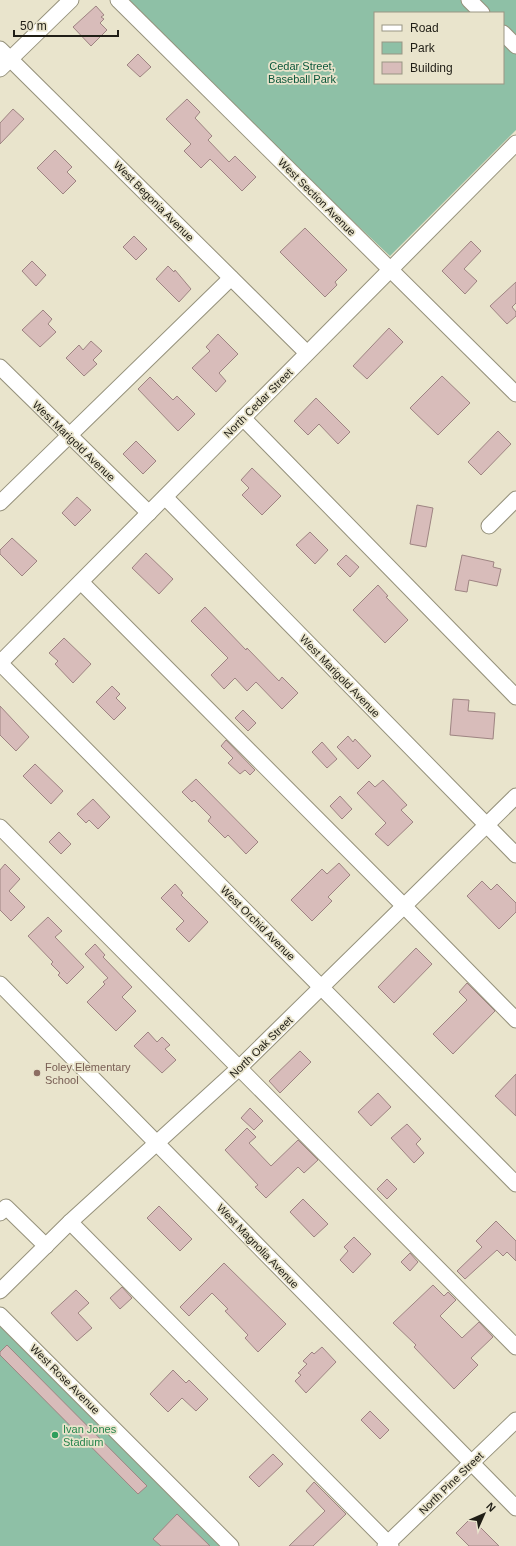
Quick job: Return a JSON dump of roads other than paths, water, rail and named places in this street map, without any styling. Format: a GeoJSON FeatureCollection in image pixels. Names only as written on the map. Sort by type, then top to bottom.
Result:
{"type":"FeatureCollection","features":[{"type":"Feature","properties":{"kind":"street"},"geometry":{"type":"LineString","coordinates":[[3,59],[71,0]]}},
{"type":"Feature","properties":{"kind":"street","name":"West Section Avenue"},"geometry":{"type":"LineString","coordinates":[[118,0],[516,394]]}},
{"type":"Feature","properties":{"kind":"street"},"geometry":{"type":"LineString","coordinates":[[469,0],[481,12]]}},
{"type":"Feature","properties":{"kind":"street"},"geometry":{"type":"LineString","coordinates":[[504,34],[516,46]]}},
{"type":"Feature","properties":{"kind":"street","name":"West Begonia Avenue"},"geometry":{"type":"LineString","coordinates":[[3,59],[307,353]]}},
{"type":"Feature","properties":{"kind":"street","name":"North Cedar Street"},"geometry":{"type":"LineString","coordinates":[[0,663],[516,143]]}},
{"type":"Feature","properties":{"kind":"street"},"geometry":{"type":"LineString","coordinates":[[0,503],[231,278]]}},
{"type":"Feature","properties":{"kind":"street","name":"West Marigold Avenue"},"geometry":{"type":"LineString","coordinates":[[0,368],[149,513]]}},
{"type":"Feature","properties":{"kind":"street"},"geometry":{"type":"LineString","coordinates":[[244,418],[516,697]]}},
{"type":"Feature","properties":{"kind":"street","name":"West Marigold Avenue"},"geometry":{"type":"LineString","coordinates":[[165,497],[516,855]]}},
{"type":"Feature","properties":{"kind":"street"},"geometry":{"type":"LineString","coordinates":[[489,526],[516,499]]}},
{"type":"Feature","properties":{"kind":"street"},"geometry":{"type":"LineString","coordinates":[[81,582],[516,1020]]}},
{"type":"Feature","properties":{"kind":"street","name":"West Orchid Avenue"},"geometry":{"type":"LineString","coordinates":[[0,663],[516,1184]]}},
{"type":"Feature","properties":{"kind":"street","name":"North Oak Street"},"geometry":{"type":"LineString","coordinates":[[0,1291],[70,1222],[239,1068],[516,796]]}},
{"type":"Feature","properties":{"kind":"street"},"geometry":{"type":"LineString","coordinates":[[0,827],[516,1347]]}},
{"type":"Feature","properties":{"kind":"street","name":"West Magnolia Avenue"},"geometry":{"type":"LineString","coordinates":[[0,984],[516,1508]]}},
{"type":"Feature","properties":{"kind":"street"},"geometry":{"type":"LineString","coordinates":[[0,1213],[6,1207],[46,1246]]}},
{"type":"Feature","properties":{"kind":"street"},"geometry":{"type":"LineString","coordinates":[[70,1222],[388,1545]]}},
{"type":"Feature","properties":{"kind":"street","name":"West Rose Avenue"},"geometry":{"type":"LineString","coordinates":[[0,1315],[231,1546]]}},
{"type":"Feature","properties":{"kind":"street","name":"North Pine Street"},"geometry":{"type":"LineString","coordinates":[[388,1545],[516,1420]]}},
{"type":"Feature","properties":{"kind":"place","name":"Foley Elementary School"},"geometry":{"type":"Point","coordinates":[37,1073]}},
{"type":"Feature","properties":{"kind":"place","name":"Ivan Jones Stadium"},"geometry":{"type":"Point","coordinates":[55,1435]}},
{"type":"Feature","properties":{"kind":"park label","name":"Cedar Street, Baseball Park"},"geometry":{"type":"Point","coordinates":[302,72]}}]}
